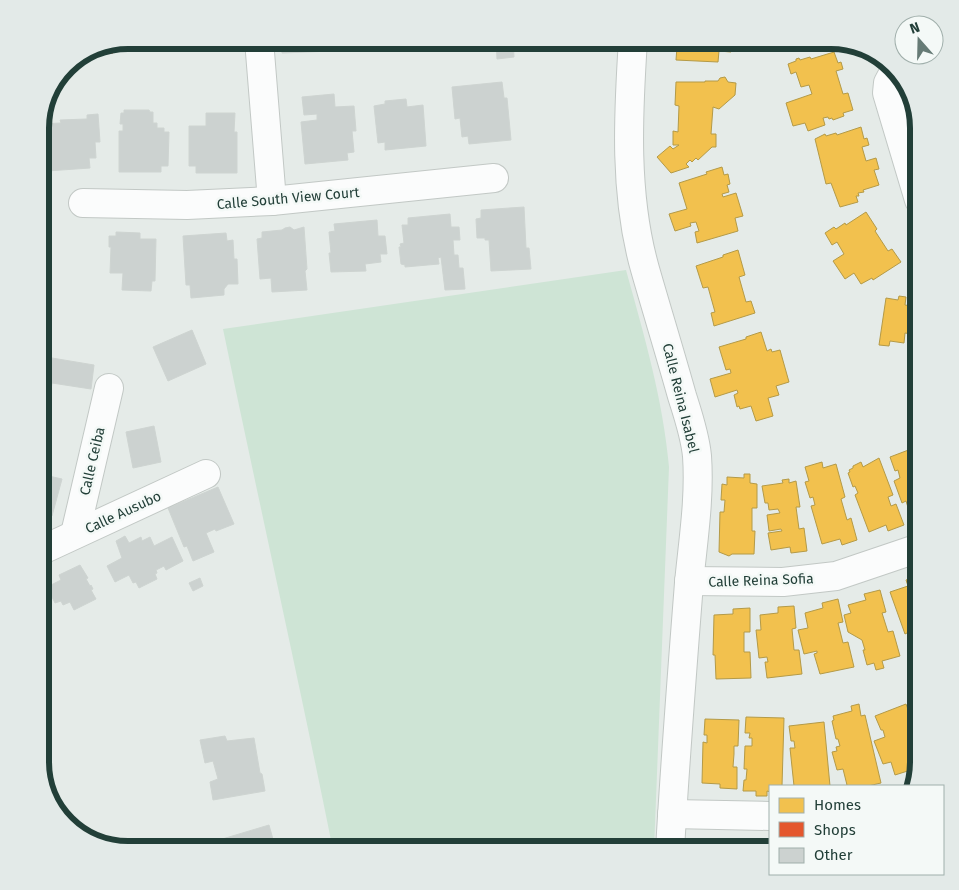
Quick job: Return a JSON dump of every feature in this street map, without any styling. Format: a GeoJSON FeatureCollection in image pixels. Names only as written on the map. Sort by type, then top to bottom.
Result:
{"type":"FeatureCollection","features":[{"type":"Feature","properties":{"kind":"street"},"geometry":{"type":"LineString","coordinates":[[260,49],[272,201]]}},
{"type":"Feature","properties":{"kind":"street","name":"Calle Reina Isabel"},"geometry":{"type":"LineString","coordinates":[[632,49],[628,110],[632,210],[644,268],[697,453],[696,516],[689,581],[670,841]]}},
{"type":"Feature","properties":{"kind":"street"},"geometry":{"type":"LineString","coordinates":[[891,77],[887,92],[910,170]]}},
{"type":"Feature","properties":{"kind":"street","name":"Calle South View Court"},"geometry":{"type":"LineString","coordinates":[[82,203],[187,205],[272,201],[494,178]]}},
{"type":"Feature","properties":{"kind":"street","name":"Calle Ceiba"},"geometry":{"type":"LineString","coordinates":[[76,534],[109,388]]}},
{"type":"Feature","properties":{"kind":"street","name":"Calle Ausubo"},"geometry":{"type":"LineString","coordinates":[[49,547],[206,474]]}},
{"type":"Feature","properties":{"kind":"street","name":"Calle Reina Sofia"},"geometry":{"type":"LineString","coordinates":[[689,581],[784,582],[836,576],[910,551]]}},
{"type":"Feature","properties":{"kind":"street"},"geometry":{"type":"LineString","coordinates":[[672,814],[769,816]]}},
{"type":"Feature","properties":{"kind":"green space"},"geometry":{"type":"Polygon","coordinates":[[[626,270],[658,392],[669,467],[654,841],[331,841],[223,329],[626,270]]]}},
{"type":"Feature","properties":{"kind":"building: Homes"},"geometry":{"type":"Polygon","coordinates":[[[677,49],[731,49],[731,52],[719,51],[718,62],[676,60],[677,49]]]}},
{"type":"Feature","properties":{"kind":"building: Homes"},"geometry":{"type":"Polygon","coordinates":[[[834,52],[838,63],[841,62],[843,69],[836,71],[843,94],[848,93],[853,110],[843,113],[844,116],[833,120],[828,117],[823,118],[825,125],[808,131],[805,123],[793,126],[786,103],[812,94],[809,85],[801,87],[796,72],[791,74],[788,64],[799,58],[800,60],[810,57],[811,59],[834,52]]]}},
{"type":"Feature","properties":{"kind":"building: Homes"},"geometry":{"type":"Polygon","coordinates":[[[725,77],[728,82],[736,83],[735,95],[719,109],[713,107],[711,134],[716,134],[716,147],[712,147],[698,160],[696,158],[692,162],[690,160],[686,164],[689,167],[671,173],[657,157],[670,146],[673,149],[679,145],[673,145],[673,131],[678,132],[679,106],[675,105],[676,82],[718,81],[720,78],[725,77]]]}},
{"type":"Feature","properties":{"kind":"building: Homes"},"geometry":{"type":"Polygon","coordinates":[[[861,127],[864,139],[867,138],[869,145],[862,147],[866,161],[876,158],[879,169],[874,170],[879,185],[858,193],[859,196],[856,196],[858,202],[840,207],[831,183],[826,184],[815,139],[825,134],[826,136],[836,133],[837,135],[861,127]]]}},
{"type":"Feature","properties":{"kind":"building: Homes"},"geometry":{"type":"Polygon","coordinates":[[[722,167],[724,175],[728,174],[730,184],[727,185],[729,192],[722,194],[723,197],[736,193],[743,216],[735,218],[738,231],[697,243],[695,232],[699,231],[696,222],[690,223],[691,226],[675,231],[669,214],[687,209],[679,183],[722,167]]]}},
{"type":"Feature","properties":{"kind":"building: Homes"},"geometry":{"type":"Polygon","coordinates":[[[866,212],[888,251],[892,249],[901,262],[873,280],[872,278],[861,284],[854,273],[845,279],[833,261],[844,254],[837,242],[832,245],[825,233],[834,227],[836,229],[845,223],[846,225],[866,212]]]}},
{"type":"Feature","properties":{"kind":"building: Homes"},"geometry":{"type":"Polygon","coordinates":[[[738,250],[745,275],[739,277],[746,302],[751,301],[755,313],[714,326],[711,313],[715,312],[708,287],[703,288],[696,266],[738,250]]]}},
{"type":"Feature","properties":{"kind":"building: Homes"},"geometry":{"type":"Polygon","coordinates":[[[899,296],[906,297],[905,305],[910,306],[910,334],[905,333],[904,343],[890,341],[889,346],[879,345],[886,298],[898,300],[899,296]]]}},
{"type":"Feature","properties":{"kind":"building: Homes"},"geometry":{"type":"Polygon","coordinates":[[[761,332],[767,351],[771,349],[772,352],[780,350],[789,382],[776,386],[779,395],[768,398],[773,416],[756,421],[751,406],[740,409],[739,406],[737,407],[734,395],[738,393],[737,390],[715,397],[710,379],[731,373],[730,369],[726,370],[719,347],[746,339],[746,337],[761,332]]]}},
{"type":"Feature","properties":{"kind":"building: Homes"},"geometry":{"type":"Polygon","coordinates":[[[910,449],[910,514],[906,501],[902,503],[894,481],[900,478],[898,470],[895,471],[890,457],[910,449]]]}},
{"type":"Feature","properties":{"kind":"building: Homes"},"geometry":{"type":"Polygon","coordinates":[[[879,458],[893,495],[888,497],[891,506],[896,504],[904,525],[888,531],[886,525],[869,532],[855,495],[858,493],[855,486],[853,487],[848,473],[853,466],[861,462],[863,467],[879,458]]]}},
{"type":"Feature","properties":{"kind":"building: Homes"},"geometry":{"type":"Polygon","coordinates":[[[822,462],[823,468],[836,464],[845,497],[841,499],[847,520],[851,518],[857,540],[842,545],[840,539],[822,544],[811,506],[815,505],[813,497],[810,498],[805,482],[809,481],[805,467],[822,462]]]}},
{"type":"Feature","properties":{"kind":"building: Homes"},"geometry":{"type":"Polygon","coordinates":[[[744,474],[750,474],[750,483],[757,484],[757,508],[752,508],[752,531],[755,531],[754,554],[732,554],[729,556],[719,552],[720,512],[724,512],[725,500],[721,500],[722,484],[727,485],[727,477],[744,478],[744,474]]]}},
{"type":"Feature","properties":{"kind":"building: Homes"},"geometry":{"type":"Polygon","coordinates":[[[789,479],[789,483],[796,481],[800,507],[796,507],[799,529],[804,528],[807,551],[791,553],[790,547],[771,550],[768,533],[782,531],[781,529],[769,531],[767,515],[780,513],[778,509],[769,510],[768,503],[765,503],[762,486],[783,483],[782,480],[789,479]]]}},
{"type":"Feature","properties":{"kind":"building: Homes"},"geometry":{"type":"Polygon","coordinates":[[[910,578],[910,636],[909,632],[905,634],[890,592],[908,586],[906,580],[910,578]]]}},
{"type":"Feature","properties":{"kind":"building: Homes"},"geometry":{"type":"Polygon","coordinates":[[[880,590],[886,612],[882,613],[888,632],[893,631],[900,656],[882,661],[884,668],[876,670],[874,663],[867,665],[862,640],[848,632],[844,615],[851,613],[848,605],[866,600],[864,594],[880,590]]]}},
{"type":"Feature","properties":{"kind":"building: Homes"},"geometry":{"type":"Polygon","coordinates":[[[838,599],[843,622],[838,623],[843,643],[848,642],[854,667],[820,674],[814,654],[817,651],[804,654],[798,630],[808,628],[805,613],[823,608],[822,603],[838,599]]]}},
{"type":"Feature","properties":{"kind":"building: Homes"},"geometry":{"type":"Polygon","coordinates":[[[794,606],[796,628],[792,629],[794,650],[799,650],[802,674],[767,678],[765,662],[768,662],[767,657],[759,658],[756,630],[761,630],[760,615],[778,613],[778,607],[794,606]]]}},
{"type":"Feature","properties":{"kind":"building: Homes"},"geometry":{"type":"Polygon","coordinates":[[[750,608],[750,632],[744,632],[744,652],[750,652],[751,678],[716,679],[715,655],[713,655],[714,615],[733,614],[733,609],[750,608]]]}},
{"type":"Feature","properties":{"kind":"building: Homes"},"geometry":{"type":"Polygon","coordinates":[[[859,704],[861,716],[865,715],[881,783],[847,785],[843,769],[837,770],[832,752],[837,751],[836,747],[840,746],[838,739],[836,739],[832,721],[834,720],[833,716],[852,711],[851,706],[859,704]]]}},
{"type":"Feature","properties":{"kind":"building: Homes"},"geometry":{"type":"Polygon","coordinates":[[[906,704],[910,715],[909,770],[895,775],[891,762],[883,764],[874,741],[885,737],[875,716],[906,704]]]}},
{"type":"Feature","properties":{"kind":"building: Homes"},"geometry":{"type":"Polygon","coordinates":[[[746,717],[784,718],[782,785],[769,785],[767,796],[756,796],[756,791],[743,791],[747,769],[744,769],[745,746],[752,746],[752,738],[749,738],[750,733],[745,733],[746,717]]]}},
{"type":"Feature","properties":{"kind":"building: Homes"},"geometry":{"type":"Polygon","coordinates":[[[705,719],[739,720],[738,746],[734,746],[733,767],[737,767],[737,789],[720,788],[720,784],[702,783],[703,742],[707,743],[707,735],[704,735],[705,719]]]}},
{"type":"Feature","properties":{"kind":"building: Homes"},"geometry":{"type":"Polygon","coordinates":[[[824,722],[830,785],[794,785],[790,748],[795,748],[794,741],[791,741],[789,726],[824,722]]]}},
{"type":"Feature","properties":{"kind":"building: Other"},"geometry":{"type":"Polygon","coordinates":[[[282,49],[332,49],[332,51],[282,53],[282,49]]]}},
{"type":"Feature","properties":{"kind":"building: Other"},"geometry":{"type":"Polygon","coordinates":[[[496,49],[514,49],[514,57],[497,59],[496,49]]]}},
{"type":"Feature","properties":{"kind":"building: Other"},"geometry":{"type":"Polygon","coordinates":[[[502,82],[504,98],[507,98],[511,140],[469,144],[468,136],[462,137],[460,118],[455,119],[452,87],[502,82]]]}},
{"type":"Feature","properties":{"kind":"building: Other"},"geometry":{"type":"Polygon","coordinates":[[[334,94],[335,107],[354,106],[356,131],[352,131],[354,152],[347,153],[348,160],[305,164],[301,122],[317,120],[317,114],[304,115],[302,97],[334,94]]]}},
{"type":"Feature","properties":{"kind":"building: Other"},"geometry":{"type":"Polygon","coordinates":[[[406,99],[407,107],[423,105],[426,146],[385,150],[385,142],[378,143],[374,106],[385,104],[385,101],[406,99]]]}},
{"type":"Feature","properties":{"kind":"building: Other"},"geometry":{"type":"Polygon","coordinates":[[[124,110],[149,110],[153,112],[153,123],[157,123],[157,128],[164,128],[164,132],[169,132],[168,166],[161,166],[161,172],[119,172],[119,131],[123,131],[123,124],[120,124],[121,113],[124,113],[124,110]]]}},
{"type":"Feature","properties":{"kind":"building: Other"},"geometry":{"type":"Polygon","coordinates":[[[206,113],[235,113],[234,132],[237,132],[237,173],[196,173],[196,166],[189,166],[189,126],[206,126],[206,113]]]}},
{"type":"Feature","properties":{"kind":"building: Other"},"geometry":{"type":"Polygon","coordinates":[[[98,114],[100,142],[95,142],[96,158],[89,158],[90,168],[49,171],[49,124],[61,123],[60,120],[87,119],[87,115],[98,114]]]}},
{"type":"Feature","properties":{"kind":"building: Other"},"geometry":{"type":"Polygon","coordinates":[[[524,207],[526,248],[529,248],[531,269],[491,271],[489,240],[477,238],[476,219],[481,218],[481,210],[524,207]]]}},
{"type":"Feature","properties":{"kind":"building: Other"},"geometry":{"type":"Polygon","coordinates":[[[450,214],[451,227],[459,227],[460,240],[453,240],[454,255],[458,255],[459,268],[463,268],[465,289],[445,290],[441,257],[438,258],[439,264],[405,267],[405,265],[401,264],[399,247],[401,247],[400,244],[404,243],[402,225],[408,225],[408,218],[450,214]]]}},
{"type":"Feature","properties":{"kind":"building: Other"},"geometry":{"type":"Polygon","coordinates":[[[377,220],[378,236],[385,236],[387,254],[380,254],[381,262],[365,264],[366,271],[331,272],[329,232],[335,231],[334,224],[377,220]]]}},
{"type":"Feature","properties":{"kind":"building: Other"},"geometry":{"type":"Polygon","coordinates":[[[290,227],[294,230],[304,227],[307,290],[272,292],[271,278],[260,279],[257,239],[262,238],[262,232],[282,230],[290,227]]]}},
{"type":"Feature","properties":{"kind":"building: Other"},"geometry":{"type":"Polygon","coordinates":[[[116,232],[140,233],[140,239],[156,239],[155,281],[152,281],[151,291],[122,290],[123,273],[110,273],[111,247],[109,247],[109,236],[116,236],[116,232]]]}},
{"type":"Feature","properties":{"kind":"building: Other"},"geometry":{"type":"Polygon","coordinates":[[[226,233],[227,241],[233,240],[234,259],[237,259],[238,284],[228,284],[224,289],[224,295],[191,298],[190,285],[186,285],[183,236],[226,233]]]}},
{"type":"Feature","properties":{"kind":"building: Other"},"geometry":{"type":"Polygon","coordinates":[[[192,330],[206,364],[168,381],[153,347],[192,330]]]}},
{"type":"Feature","properties":{"kind":"building: Other"},"geometry":{"type":"Polygon","coordinates":[[[49,358],[94,365],[91,389],[52,383],[49,402],[49,358]]]}},
{"type":"Feature","properties":{"kind":"building: Other"},"geometry":{"type":"Polygon","coordinates":[[[154,426],[161,462],[133,468],[126,432],[154,426]]]}},
{"type":"Feature","properties":{"kind":"building: Other"},"geometry":{"type":"Polygon","coordinates":[[[49,476],[62,479],[52,516],[49,515],[49,476]]]}},
{"type":"Feature","properties":{"kind":"building: Other"},"geometry":{"type":"Polygon","coordinates":[[[218,487],[234,524],[206,533],[214,552],[193,561],[187,546],[184,547],[168,508],[218,487]]]}},
{"type":"Feature","properties":{"kind":"building: Other"},"geometry":{"type":"Polygon","coordinates":[[[125,536],[129,543],[141,537],[142,541],[150,537],[154,546],[172,537],[183,561],[166,570],[164,566],[156,570],[157,579],[139,588],[136,582],[133,583],[129,575],[115,582],[107,566],[122,558],[116,541],[125,536]]]}},
{"type":"Feature","properties":{"kind":"building: Other"},"geometry":{"type":"Polygon","coordinates":[[[80,565],[88,578],[86,579],[93,589],[91,590],[96,599],[74,610],[70,602],[63,605],[61,601],[55,603],[49,591],[49,586],[61,580],[59,575],[80,565]]]}},
{"type":"Feature","properties":{"kind":"building: Other"},"geometry":{"type":"Polygon","coordinates":[[[200,578],[203,586],[193,591],[189,583],[200,578]]]}},
{"type":"Feature","properties":{"kind":"building: Other"},"geometry":{"type":"Polygon","coordinates":[[[225,736],[227,741],[254,738],[265,791],[213,800],[210,782],[218,779],[213,761],[205,763],[200,740],[225,736]]]}},
{"type":"Feature","properties":{"kind":"building: Other"},"geometry":{"type":"Polygon","coordinates":[[[269,825],[273,841],[219,841],[269,825]]]}}]}
